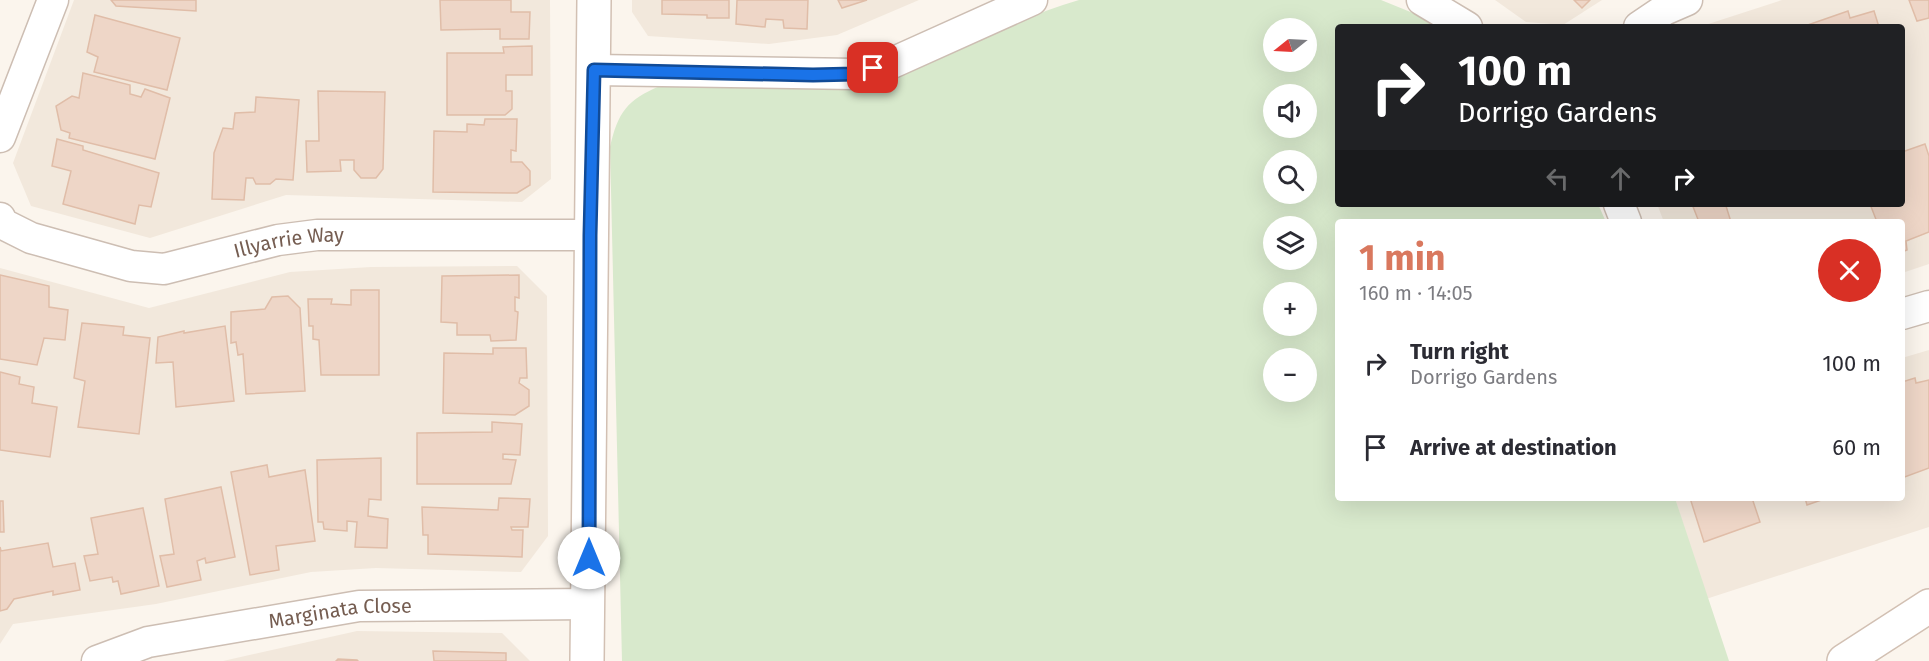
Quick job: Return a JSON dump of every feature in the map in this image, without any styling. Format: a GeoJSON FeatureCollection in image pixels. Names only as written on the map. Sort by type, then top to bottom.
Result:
{"type":"FeatureCollection","features":[{"type":"Feature","properties":{"kind":"street"},"geometry":{"type":"LineString","coordinates":[[0,137],[53,0]]}},
{"type":"Feature","properties":{"kind":"street"},"geometry":{"type":"LineString","coordinates":[[588,661],[590,235],[594,0]]}},
{"type":"Feature","properties":{"kind":"street"},"geometry":{"type":"LineString","coordinates":[[594,70],[854,74],[892,63],[1032,0]]}},
{"type":"Feature","properties":{"kind":"street"},"geometry":{"type":"LineString","coordinates":[[1422,0],[1462,24]]}},
{"type":"Feature","properties":{"kind":"street"},"geometry":{"type":"LineString","coordinates":[[1643,24],[1664,10],[1687,0]]}},
{"type":"Feature","properties":{"kind":"street","name":"Illyarrie Way"},"geometry":{"type":"LineString","coordinates":[[0,218],[3,224],[31,238],[131,266],[164,269],[278,240],[317,235],[590,235]]}},
{"type":"Feature","properties":{"kind":"street"},"geometry":{"type":"LineString","coordinates":[[1905,313],[1929,306]]}},
{"type":"Feature","properties":{"kind":"street","name":"Marginata Close"},"geometry":{"type":"LineString","coordinates":[[97,661],[148,642],[359,606],[588,604]]}},
{"type":"Feature","properties":{"kind":"street"},"geometry":{"type":"LineString","coordinates":[[1844,661],[1929,606]]}},
{"type":"Feature","properties":{"kind":"shaded area"},"geometry":{"type":"Polygon","coordinates":[[[74,0],[550,0],[551,179],[522,202],[286,195],[150,238],[31,206],[13,163],[74,0]]]}},
{"type":"Feature","properties":{"kind":"shaded area"},"geometry":{"type":"Polygon","coordinates":[[[632,0],[919,0],[837,35],[769,44],[648,36],[632,12],[632,0]]]}},
{"type":"Feature","properties":{"kind":"shaded area"},"geometry":{"type":"Polygon","coordinates":[[[1495,0],[1602,0],[1565,24],[1526,22],[1495,0]]]}},
{"type":"Feature","properties":{"kind":"shaded area"},"geometry":{"type":"Polygon","coordinates":[[[1782,0],[1929,0],[1929,264],[1905,272],[1905,219],[1663,219],[1658,207],[1905,207],[1905,24],[1708,24],[1782,0]]]}},
{"type":"Feature","properties":{"kind":"shaded area"},"geometry":{"type":"Polygon","coordinates":[[[517,266],[547,296],[548,536],[521,572],[376,568],[311,572],[156,604],[13,624],[0,644],[0,268],[149,308],[290,272],[371,267],[517,266]]]}},
{"type":"Feature","properties":{"kind":"shaded area"},"geometry":{"type":"Polygon","coordinates":[[[1929,350],[1929,527],[1706,599],[1676,501],[1905,501],[1905,357],[1929,350]]]}},
{"type":"Feature","properties":{"kind":"shaded area"},"geometry":{"type":"Polygon","coordinates":[[[357,631],[502,633],[530,661],[223,661],[357,631]]]}},
{"type":"Feature","properties":{"kind":"green space"},"geometry":{"type":"Polygon","coordinates":[[[1079,0],[1381,0],[1413,13],[1430,24],[1335,24],[1335,207],[1599,207],[1605,219],[1335,219],[1335,501],[1676,501],[1729,661],[622,661],[610,147],[621,116],[632,102],[660,86],[842,89],[873,83],[932,62],[1019,22],[1079,0]]]}},
{"type":"Feature","properties":{"kind":"building"},"geometry":{"type":"Polygon","coordinates":[[[111,0],[196,0],[196,11],[116,6],[111,0]]]}},
{"type":"Feature","properties":{"kind":"building"},"geometry":{"type":"Polygon","coordinates":[[[440,0],[511,0],[511,12],[530,12],[529,39],[500,39],[500,29],[441,30],[440,0]]]}},
{"type":"Feature","properties":{"kind":"building"},"geometry":{"type":"Polygon","coordinates":[[[662,0],[729,0],[729,18],[662,14],[662,0]]]}},
{"type":"Feature","properties":{"kind":"building"},"geometry":{"type":"Polygon","coordinates":[[[737,0],[808,0],[807,29],[784,28],[783,20],[766,19],[765,27],[736,24],[737,0]]]}},
{"type":"Feature","properties":{"kind":"building"},"geometry":{"type":"Polygon","coordinates":[[[838,0],[867,0],[842,8],[838,0]]]}},
{"type":"Feature","properties":{"kind":"building"},"geometry":{"type":"Polygon","coordinates":[[[1574,0],[1590,0],[1582,8],[1574,0]]]}},
{"type":"Feature","properties":{"kind":"building"},"geometry":{"type":"Polygon","coordinates":[[[1909,0],[1929,0],[1929,18],[1917,21],[1909,0]]]}},
{"type":"Feature","properties":{"kind":"building"},"geometry":{"type":"Polygon","coordinates":[[[1848,11],[1850,18],[1874,11],[1878,24],[1811,24],[1848,11]]]}},
{"type":"Feature","properties":{"kind":"building"},"geometry":{"type":"Polygon","coordinates":[[[95,15],[180,38],[167,90],[94,72],[98,57],[87,52],[95,15]]]}},
{"type":"Feature","properties":{"kind":"building"},"geometry":{"type":"Polygon","coordinates":[[[532,46],[532,75],[506,75],[506,91],[512,91],[512,109],[505,115],[447,115],[447,53],[504,53],[503,47],[532,46]]]}},
{"type":"Feature","properties":{"kind":"building"},"geometry":{"type":"Polygon","coordinates":[[[83,73],[130,85],[130,94],[141,97],[145,89],[170,98],[155,159],[69,138],[70,133],[61,130],[56,106],[72,96],[79,98],[83,73]]]}},
{"type":"Feature","properties":{"kind":"building"},"geometry":{"type":"Polygon","coordinates":[[[318,91],[385,92],[383,169],[376,178],[361,178],[354,170],[354,160],[340,160],[341,171],[307,172],[306,141],[319,141],[318,91]]]}},
{"type":"Feature","properties":{"kind":"building"},"geometry":{"type":"Polygon","coordinates":[[[256,97],[299,100],[293,180],[276,179],[270,184],[256,184],[253,178],[246,178],[244,200],[212,199],[214,153],[223,128],[233,129],[235,113],[255,112],[256,97]]]}},
{"type":"Feature","properties":{"kind":"building"},"geometry":{"type":"Polygon","coordinates":[[[485,119],[517,119],[516,151],[511,150],[511,162],[522,162],[530,171],[530,185],[517,193],[433,192],[434,131],[467,132],[467,124],[484,125],[485,119]]]}},
{"type":"Feature","properties":{"kind":"building"},"geometry":{"type":"Polygon","coordinates":[[[57,139],[83,146],[83,150],[159,173],[151,207],[139,205],[135,224],[63,204],[71,171],[52,166],[57,139]]]}},
{"type":"Feature","properties":{"kind":"building"},"geometry":{"type":"Polygon","coordinates":[[[1925,144],[1929,156],[1929,232],[1906,241],[1907,250],[1905,251],[1905,219],[1876,219],[1871,207],[1905,207],[1905,151],[1925,144]]]}},
{"type":"Feature","properties":{"kind":"building"},"geometry":{"type":"Polygon","coordinates":[[[1693,207],[1726,207],[1730,219],[1698,219],[1693,207]]]}},
{"type":"Feature","properties":{"kind":"building"},"geometry":{"type":"Polygon","coordinates":[[[0,275],[49,286],[49,307],[68,310],[65,340],[44,338],[37,365],[0,359],[0,275]]]}},
{"type":"Feature","properties":{"kind":"building"},"geometry":{"type":"Polygon","coordinates":[[[519,275],[519,298],[515,297],[515,311],[518,312],[516,340],[491,341],[490,335],[457,335],[457,323],[441,322],[442,276],[519,275]]]}},
{"type":"Feature","properties":{"kind":"building"},"geometry":{"type":"Polygon","coordinates":[[[351,290],[379,290],[379,375],[321,375],[319,340],[313,339],[313,326],[309,326],[308,299],[332,299],[331,304],[351,305],[351,290]]]}},
{"type":"Feature","properties":{"kind":"building"},"geometry":{"type":"Polygon","coordinates":[[[288,296],[300,308],[305,391],[246,394],[243,354],[238,355],[236,342],[231,343],[231,312],[265,309],[272,297],[288,296]]]}},
{"type":"Feature","properties":{"kind":"building"},"geometry":{"type":"Polygon","coordinates":[[[82,323],[124,327],[123,335],[150,338],[139,434],[78,427],[85,381],[74,378],[82,323]]]}},
{"type":"Feature","properties":{"kind":"building"},"geometry":{"type":"Polygon","coordinates":[[[225,326],[234,401],[176,407],[173,362],[156,363],[158,337],[225,326]]]}},
{"type":"Feature","properties":{"kind":"building"},"geometry":{"type":"Polygon","coordinates":[[[493,348],[526,348],[527,378],[520,378],[519,383],[529,390],[529,406],[515,415],[443,413],[444,353],[493,354],[493,348]]]}},
{"type":"Feature","properties":{"kind":"building"},"geometry":{"type":"Polygon","coordinates":[[[0,372],[20,377],[19,384],[34,387],[32,403],[57,407],[50,457],[0,450],[0,372]]]}},
{"type":"Feature","properties":{"kind":"building"},"geometry":{"type":"Polygon","coordinates":[[[1915,378],[1916,383],[1929,380],[1929,468],[1905,477],[1905,381],[1915,378]]]}},
{"type":"Feature","properties":{"kind":"building"},"geometry":{"type":"Polygon","coordinates":[[[492,422],[522,424],[520,455],[503,454],[503,459],[516,460],[511,484],[417,484],[417,433],[492,432],[492,422]]]}},
{"type":"Feature","properties":{"kind":"building"},"geometry":{"type":"Polygon","coordinates":[[[381,458],[381,500],[369,499],[368,516],[388,519],[387,548],[355,547],[357,522],[347,521],[347,531],[324,529],[323,522],[318,522],[317,460],[381,458]]]}},
{"type":"Feature","properties":{"kind":"building"},"geometry":{"type":"Polygon","coordinates":[[[267,465],[269,477],[305,470],[315,541],[276,546],[279,570],[250,575],[231,472],[267,465]]]}},
{"type":"Feature","properties":{"kind":"building"},"geometry":{"type":"Polygon","coordinates":[[[221,487],[235,557],[206,563],[205,558],[197,561],[201,580],[167,587],[160,556],[174,554],[165,499],[221,487]]]}},
{"type":"Feature","properties":{"kind":"building"},"geometry":{"type":"Polygon","coordinates":[[[499,498],[530,499],[528,527],[511,527],[512,530],[523,530],[522,557],[428,554],[428,535],[423,535],[422,507],[498,510],[499,498]]]}},
{"type":"Feature","properties":{"kind":"building"},"geometry":{"type":"Polygon","coordinates":[[[0,501],[3,501],[4,532],[0,532],[0,501]]]}},
{"type":"Feature","properties":{"kind":"building"},"geometry":{"type":"Polygon","coordinates":[[[1691,501],[1753,501],[1760,522],[1704,542],[1691,501]]]}},
{"type":"Feature","properties":{"kind":"building"},"geometry":{"type":"Polygon","coordinates":[[[1806,501],[1818,501],[1807,505],[1806,501]]]}},
{"type":"Feature","properties":{"kind":"building"},"geometry":{"type":"Polygon","coordinates":[[[143,508],[159,586],[121,594],[118,581],[113,582],[112,577],[90,581],[84,556],[98,554],[91,518],[143,508]]]}},
{"type":"Feature","properties":{"kind":"building"},"geometry":{"type":"Polygon","coordinates":[[[48,543],[53,567],[75,563],[80,590],[53,595],[53,591],[14,599],[7,609],[0,611],[0,547],[1,551],[48,543]]]}},
{"type":"Feature","properties":{"kind":"building"},"geometry":{"type":"Polygon","coordinates":[[[433,651],[506,653],[506,661],[434,661],[433,651]]]}},
{"type":"Feature","properties":{"kind":"building"},"geometry":{"type":"Polygon","coordinates":[[[338,659],[357,660],[358,661],[336,661],[338,659]]]}},
{"type":"Feature","properties":{"kind":"route"},"geometry":{"type":"LineString","coordinates":[[589,558],[590,235],[594,70],[813,75],[854,74],[873,68]]}}]}
